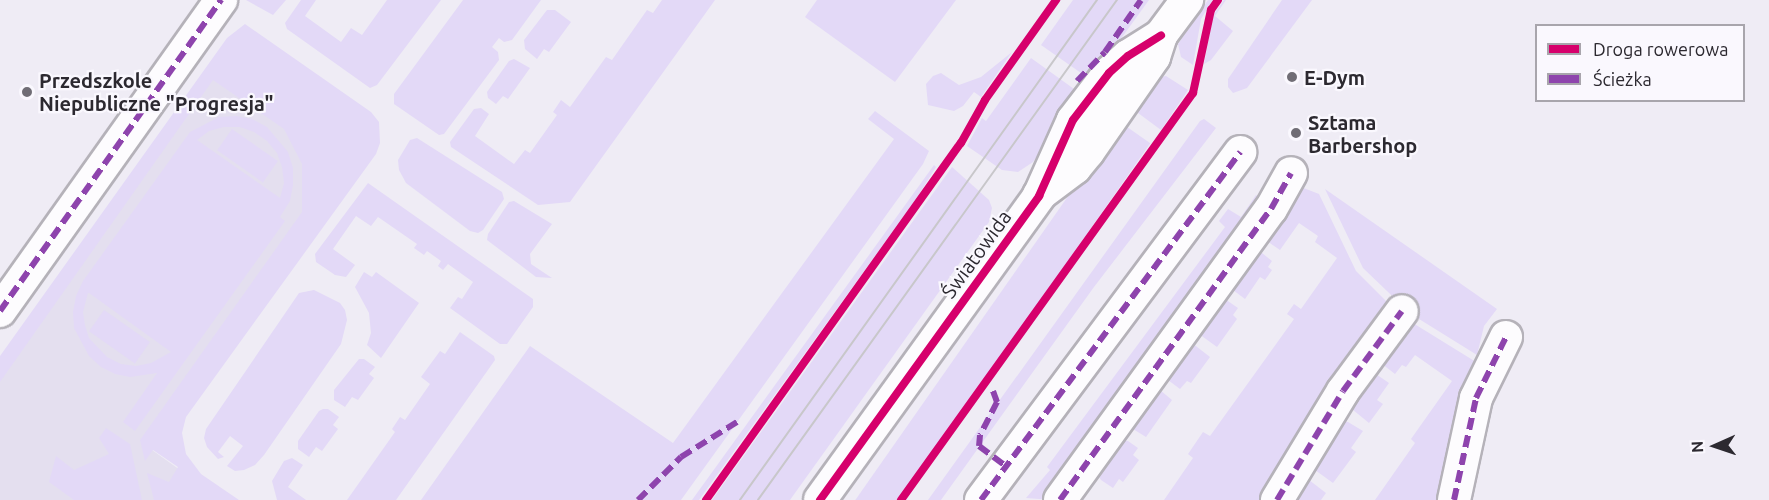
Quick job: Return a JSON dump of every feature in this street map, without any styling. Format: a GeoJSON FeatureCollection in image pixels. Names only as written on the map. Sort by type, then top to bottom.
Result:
{"type":"FeatureCollection","features":[{"type":"Feature","properties":{"kind":"street"},"geometry":{"type":"LineString","coordinates":[[0,311],[221,0]]}},
{"type":"Feature","properties":{"kind":"street","name":"Światowida"},"geometry":{"type":"LineString","coordinates":[[820,500],[1039,195],[1073,120],[1109,73],[1128,56],[1161,35],[1187,0]]}},
{"type":"Feature","properties":{"kind":"street"},"geometry":{"type":"LineString","coordinates":[[981,500],[1240,152]]}},
{"type":"Feature","properties":{"kind":"street"},"geometry":{"type":"LineString","coordinates":[[1060,500],[1271,209],[1292,173]]}},
{"type":"Feature","properties":{"kind":"street"},"geometry":{"type":"LineString","coordinates":[[1277,500],[1343,391],[1402,311]]}},
{"type":"Feature","properties":{"kind":"street"},"geometry":{"type":"LineString","coordinates":[[1454,500],[1476,398],[1506,338]]}},
{"type":"Feature","properties":{"kind":"shaded area"},"geometry":{"type":"Polygon","coordinates":[[[246,0],[286,0],[273,15],[246,0]]]}},
{"type":"Feature","properties":{"kind":"shaded area"},"geometry":{"type":"Polygon","coordinates":[[[301,0],[316,0],[305,16],[341,42],[351,28],[362,35],[387,0],[441,0],[377,85],[370,88],[287,29],[285,23],[301,0]]]}},
{"type":"Feature","properties":{"kind":"shaded area"},"geometry":{"type":"Polygon","coordinates":[[[463,0],[541,0],[512,40],[504,42],[499,38],[492,47],[498,52],[499,60],[444,134],[439,135],[394,104],[394,94],[463,0]]]}},
{"type":"Feature","properties":{"kind":"shaded area"},"geometry":{"type":"Polygon","coordinates":[[[662,0],[715,0],[570,202],[538,205],[451,147],[450,142],[474,109],[481,108],[489,114],[475,136],[514,164],[525,150],[530,153],[557,115],[553,112],[561,100],[570,107],[606,57],[612,60],[647,10],[653,13],[662,0]]]}},
{"type":"Feature","properties":{"kind":"shaded area"},"geometry":{"type":"Polygon","coordinates":[[[817,0],[956,0],[895,82],[805,17],[817,0]]]}},
{"type":"Feature","properties":{"kind":"shaded area"},"geometry":{"type":"Polygon","coordinates":[[[1073,0],[1149,0],[1091,80],[1041,45],[1073,0]]]}},
{"type":"Feature","properties":{"kind":"shaded area"},"geometry":{"type":"Polygon","coordinates":[[[1208,0],[1213,0],[1201,19],[1193,65],[1181,57],[1178,44],[1208,0]]]}},
{"type":"Feature","properties":{"kind":"shaded area"},"geometry":{"type":"Polygon","coordinates":[[[1226,0],[1215,16],[1233,31],[1211,60],[1204,64],[1214,14],[1226,0]]]}},
{"type":"Feature","properties":{"kind":"shaded area"},"geometry":{"type":"Polygon","coordinates":[[[1282,0],[1312,0],[1247,88],[1233,93],[1228,87],[1228,79],[1282,0]]]}},
{"type":"Feature","properties":{"kind":"shaded area"},"geometry":{"type":"Polygon","coordinates":[[[547,10],[555,10],[571,22],[549,52],[544,49],[537,59],[525,49],[524,40],[547,10]]]}},
{"type":"Feature","properties":{"kind":"shaded area"},"geometry":{"type":"Polygon","coordinates":[[[245,24],[371,112],[379,122],[380,143],[376,154],[186,417],[182,433],[186,454],[201,474],[239,500],[154,500],[147,473],[169,482],[178,467],[153,450],[145,461],[140,440],[302,212],[302,164],[284,129],[213,80],[0,382],[0,356],[227,38],[245,24]]]}},
{"type":"Feature","properties":{"kind":"shaded area"},"geometry":{"type":"Polygon","coordinates":[[[219,29],[220,32],[54,264],[48,260],[219,29]]]}},
{"type":"Feature","properties":{"kind":"shaded area"},"geometry":{"type":"Polygon","coordinates":[[[1012,52],[981,97],[974,92],[963,106],[954,111],[928,105],[926,84],[933,76],[941,73],[959,85],[981,77],[1012,52]]]}},
{"type":"Feature","properties":{"kind":"shaded area"},"geometry":{"type":"Polygon","coordinates":[[[1031,58],[1081,94],[1033,162],[1018,172],[1002,170],[967,146],[982,118],[986,121],[1031,58]]]}},
{"type":"Feature","properties":{"kind":"shaded area"},"geometry":{"type":"Polygon","coordinates":[[[514,59],[530,68],[508,99],[503,96],[496,104],[488,98],[487,92],[509,61],[514,59]]]}},
{"type":"Feature","properties":{"kind":"shaded area"},"geometry":{"type":"Polygon","coordinates":[[[214,69],[334,155],[338,192],[152,450],[222,500],[0,500],[0,361],[214,69]]]}},
{"type":"Feature","properties":{"kind":"shaded area"},"geometry":{"type":"Polygon","coordinates":[[[1166,76],[1188,90],[1161,130],[1130,107],[1156,78],[1166,76]]]}},
{"type":"Feature","properties":{"kind":"shaded area"},"geometry":{"type":"Polygon","coordinates":[[[875,111],[929,151],[923,164],[681,500],[421,500],[530,346],[673,443],[894,139],[868,119],[875,111]]]}},
{"type":"Feature","properties":{"kind":"shaded area"},"geometry":{"type":"Polygon","coordinates":[[[236,116],[252,119],[267,127],[288,152],[293,168],[293,185],[290,201],[280,217],[285,221],[135,431],[123,422],[157,373],[130,377],[115,374],[101,367],[89,356],[74,328],[73,312],[76,296],[83,281],[190,132],[219,117],[236,116]],[[224,127],[209,131],[197,140],[280,198],[284,183],[277,153],[267,141],[254,132],[240,127],[224,127]],[[89,293],[83,312],[85,325],[89,338],[107,357],[121,364],[136,366],[151,363],[171,352],[89,293]]]}},
{"type":"Feature","properties":{"kind":"shaded area"},"geometry":{"type":"Polygon","coordinates":[[[1204,119],[1216,128],[1094,287],[941,500],[928,500],[1200,121],[1204,119]]]}},
{"type":"Feature","properties":{"kind":"shaded area"},"geometry":{"type":"Polygon","coordinates":[[[1120,122],[1150,143],[900,500],[855,500],[1120,122]]]}},
{"type":"Feature","properties":{"kind":"shaded area"},"geometry":{"type":"Polygon","coordinates":[[[232,129],[278,161],[263,182],[217,150],[232,129]]]}},
{"type":"Feature","properties":{"kind":"shaded area"},"geometry":{"type":"Polygon","coordinates":[[[417,138],[502,192],[504,199],[483,230],[478,233],[470,231],[406,183],[399,170],[398,160],[410,140],[417,138]]]}},
{"type":"Feature","properties":{"kind":"shaded area"},"geometry":{"type":"Polygon","coordinates":[[[934,165],[936,167],[916,199],[699,500],[692,500],[934,165]]]}},
{"type":"Feature","properties":{"kind":"shaded area"},"geometry":{"type":"Polygon","coordinates":[[[952,167],[989,200],[992,208],[989,222],[790,500],[712,500],[952,167]]]}},
{"type":"Feature","properties":{"kind":"shaded area"},"geometry":{"type":"Polygon","coordinates":[[[368,183],[533,299],[533,307],[507,344],[500,344],[450,308],[458,297],[462,299],[473,282],[448,264],[443,270],[438,266],[441,261],[427,251],[424,255],[414,248],[417,244],[378,217],[371,226],[356,216],[333,249],[355,265],[346,277],[335,275],[316,262],[315,254],[368,183]]]}},
{"type":"Feature","properties":{"kind":"shaded area"},"geometry":{"type":"Polygon","coordinates":[[[1301,187],[1319,194],[1356,271],[1389,304],[1268,500],[1164,500],[1193,458],[1188,454],[1203,432],[1210,436],[1294,319],[1287,314],[1294,304],[1301,309],[1337,258],[1315,242],[1318,236],[1299,223],[1280,250],[1264,239],[1291,190],[1301,187]]]}},
{"type":"Feature","properties":{"kind":"shaded area"},"geometry":{"type":"Polygon","coordinates":[[[1325,189],[1497,309],[1484,326],[1477,355],[1411,314],[1363,268],[1325,189]]]}},
{"type":"Feature","properties":{"kind":"shaded area"},"geometry":{"type":"Polygon","coordinates":[[[1256,195],[1267,202],[1052,500],[1026,498],[1050,470],[1047,467],[1225,227],[1219,221],[1228,209],[1241,217],[1256,195]]]}},
{"type":"Feature","properties":{"kind":"shaded area"},"geometry":{"type":"Polygon","coordinates":[[[514,201],[552,224],[530,254],[531,264],[552,278],[536,277],[487,240],[488,234],[509,202],[514,201]]]}},
{"type":"Feature","properties":{"kind":"shaded area"},"geometry":{"type":"Polygon","coordinates":[[[1257,249],[1272,261],[1268,267],[1272,270],[1265,280],[1260,277],[1245,299],[1229,287],[1257,249]]]}},
{"type":"Feature","properties":{"kind":"shaded area"},"geometry":{"type":"Polygon","coordinates":[[[364,272],[372,277],[376,272],[419,303],[381,358],[367,345],[371,333],[369,313],[355,287],[364,272]]]}},
{"type":"Feature","properties":{"kind":"shaded area"},"geometry":{"type":"Polygon","coordinates":[[[314,290],[340,303],[345,310],[347,320],[341,344],[264,455],[255,465],[235,471],[227,466],[243,446],[230,436],[218,452],[224,457],[218,459],[207,447],[204,438],[206,429],[299,293],[314,290]]]}},
{"type":"Feature","properties":{"kind":"shaded area"},"geometry":{"type":"Polygon","coordinates":[[[1222,297],[1238,308],[1233,315],[1237,319],[1217,347],[1199,334],[1222,297]]]}},
{"type":"Feature","properties":{"kind":"shaded area"},"geometry":{"type":"Polygon","coordinates":[[[104,310],[150,342],[135,363],[89,331],[104,310]]]}},
{"type":"Feature","properties":{"kind":"shaded area"},"geometry":{"type":"Polygon","coordinates":[[[1408,320],[1476,362],[1444,500],[1375,500],[1415,443],[1411,439],[1452,381],[1415,355],[1406,367],[1402,365],[1395,374],[1377,360],[1408,320]]]}},
{"type":"Feature","properties":{"kind":"shaded area"},"geometry":{"type":"Polygon","coordinates":[[[460,332],[494,356],[495,360],[396,500],[347,500],[395,432],[392,429],[400,417],[405,420],[430,384],[421,377],[440,351],[445,354],[460,332]]]}},
{"type":"Feature","properties":{"kind":"shaded area"},"geometry":{"type":"Polygon","coordinates":[[[1192,343],[1210,357],[1191,383],[1187,381],[1180,389],[1168,380],[1163,369],[1192,343]]]}},
{"type":"Feature","properties":{"kind":"shaded area"},"geometry":{"type":"Polygon","coordinates":[[[359,359],[364,359],[375,367],[369,374],[374,378],[358,400],[352,397],[345,407],[334,400],[334,390],[359,359]]]}},
{"type":"Feature","properties":{"kind":"shaded area"},"geometry":{"type":"Polygon","coordinates":[[[1370,370],[1389,383],[1377,400],[1383,404],[1369,423],[1347,405],[1370,370]]]}},
{"type":"Feature","properties":{"kind":"shaded area"},"geometry":{"type":"Polygon","coordinates":[[[1150,389],[1160,390],[1172,400],[1146,437],[1133,429],[1128,421],[1150,389]]]}},
{"type":"Feature","properties":{"kind":"shaded area"},"geometry":{"type":"Polygon","coordinates":[[[328,409],[339,417],[333,425],[338,429],[322,451],[316,447],[309,457],[298,449],[298,441],[319,411],[328,409]]]}},
{"type":"Feature","properties":{"kind":"shaded area"},"geometry":{"type":"Polygon","coordinates":[[[1341,421],[1348,422],[1363,431],[1351,448],[1356,452],[1333,483],[1315,470],[1313,459],[1341,421]]]}},
{"type":"Feature","properties":{"kind":"shaded area"},"geometry":{"type":"Polygon","coordinates":[[[106,428],[130,444],[142,500],[74,500],[49,482],[56,456],[74,470],[109,454],[99,438],[106,428]]]}},
{"type":"Feature","properties":{"kind":"shaded area"},"geometry":{"type":"Polygon","coordinates":[[[1117,440],[1128,441],[1138,448],[1133,455],[1139,460],[1123,482],[1119,479],[1113,488],[1101,480],[1094,469],[1117,440]]]}},
{"type":"Feature","properties":{"kind":"shaded area"},"geometry":{"type":"Polygon","coordinates":[[[292,458],[303,465],[288,487],[306,500],[277,500],[272,481],[284,461],[292,458]]]}},
{"type":"Feature","properties":{"kind":"shaded area"},"geometry":{"type":"Polygon","coordinates":[[[1309,480],[1326,493],[1321,500],[1291,500],[1304,482],[1309,480]]]}},
{"type":"Feature","properties":{"kind":"tram line"},"geometry":{"type":"LineString","coordinates":[[740,500],[1097,0]]}},
{"type":"Feature","properties":{"kind":"tram line"},"geometry":{"type":"LineString","coordinates":[[758,500],[1117,0]]}},
{"type":"Feature","properties":{"kind":"marked path"},"geometry":{"type":"LineString","coordinates":[[0,311],[221,0]]}},
{"type":"Feature","properties":{"kind":"marked path"},"geometry":{"type":"LineString","coordinates":[[1077,81],[1105,52],[1141,0]]}},
{"type":"Feature","properties":{"kind":"marked path"},"geometry":{"type":"LineString","coordinates":[[981,500],[1240,152]]}},
{"type":"Feature","properties":{"kind":"marked path"},"geometry":{"type":"LineString","coordinates":[[1060,500],[1271,209],[1291,173]]}},
{"type":"Feature","properties":{"kind":"marked path"},"geometry":{"type":"LineString","coordinates":[[1277,500],[1343,391],[1402,311]]}},
{"type":"Feature","properties":{"kind":"marked path"},"geometry":{"type":"LineString","coordinates":[[1454,500],[1476,398],[1506,337]]}},
{"type":"Feature","properties":{"kind":"marked path"},"geometry":{"type":"LineString","coordinates":[[993,391],[997,402],[980,435],[979,446],[1006,466]]}},
{"type":"Feature","properties":{"kind":"marked path"},"geometry":{"type":"LineString","coordinates":[[638,500],[681,457],[737,422]]}},
{"type":"Feature","properties":{"kind":"cycle path"},"geometry":{"type":"LineString","coordinates":[[706,500],[961,143],[985,100],[1056,0]]}},
{"type":"Feature","properties":{"kind":"cycle path"},"geometry":{"type":"LineString","coordinates":[[901,500],[1193,93],[1211,10],[1218,0]]}},
{"type":"Feature","properties":{"kind":"cycle path"},"geometry":{"type":"LineString","coordinates":[[820,500],[1039,196],[1073,120],[1109,73],[1128,56],[1161,35]]}},
{"type":"Feature","properties":{"kind":"place","name":"E-Dym"},"geometry":{"type":"Point","coordinates":[1292,77]}},
{"type":"Feature","properties":{"kind":"place","name":"Przedszkole Niepubliczne \"Progresja\""},"geometry":{"type":"Point","coordinates":[27,92]}},
{"type":"Feature","properties":{"kind":"place","name":"Sztama Barbershop"},"geometry":{"type":"Point","coordinates":[1296,133]}}]}
